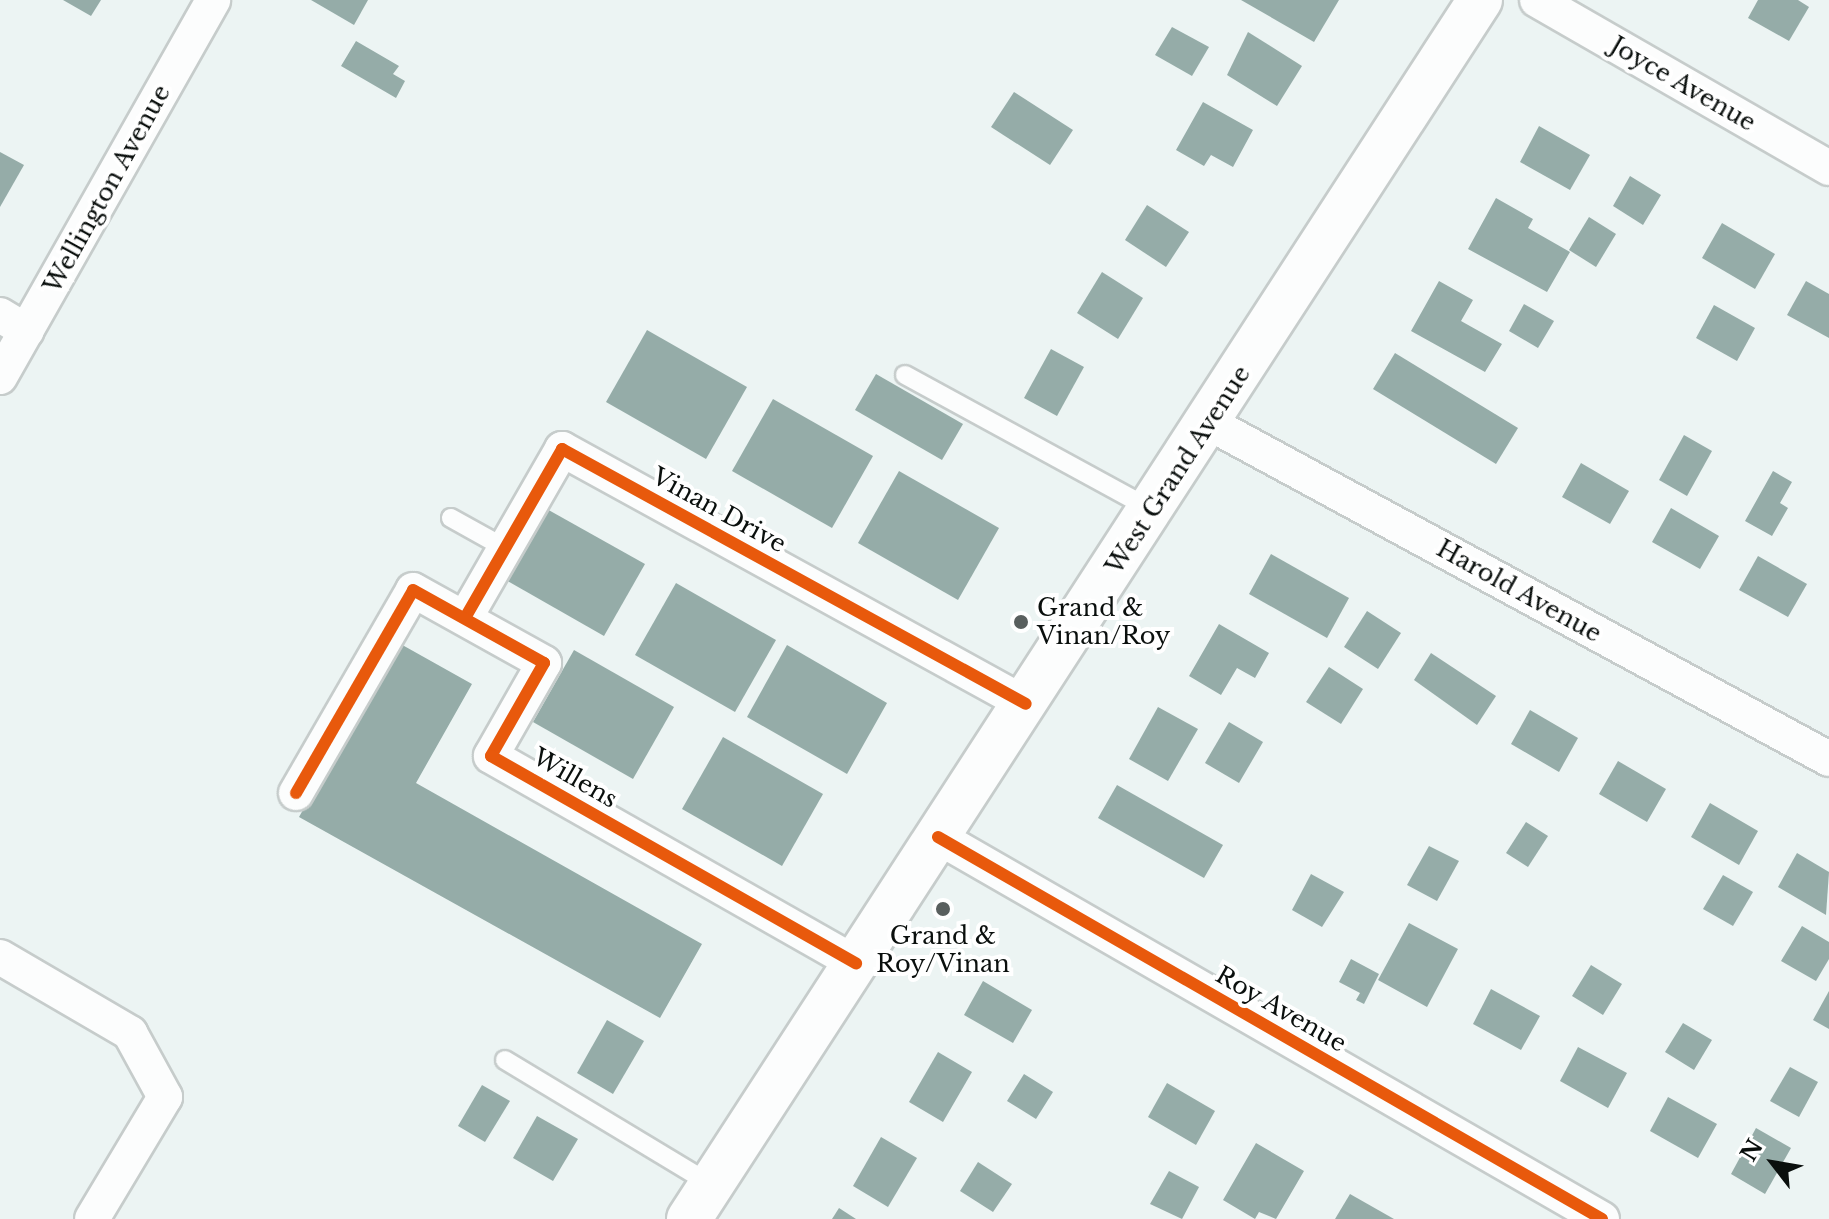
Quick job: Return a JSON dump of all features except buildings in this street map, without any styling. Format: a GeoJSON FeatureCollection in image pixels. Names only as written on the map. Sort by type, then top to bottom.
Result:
{"type":"FeatureCollection","features":[{"type":"Feature","properties":{"kind":"main road","name":"West Grand Avenue"},"geometry":{"type":"LineString","coordinates":[[700,1202],[1209,423],[1480,0]]}},
{"type":"Feature","properties":{"kind":"street","name":"Wellington Avenue"},"geometry":{"type":"LineString","coordinates":[[0,377],[13,323],[213,0]]}},
{"type":"Feature","properties":{"kind":"street","name":"Joyce Avenue"},"geometry":{"type":"LineString","coordinates":[[1537,0],[1829,168]]}},
{"type":"Feature","properties":{"kind":"street","name":"Harold Avenue"},"geometry":{"type":"LineString","coordinates":[[1209,423],[1829,759]]}},
{"type":"Feature","properties":{"kind":"street","name":"Vinan Drive"},"geometry":{"type":"LineString","coordinates":[[465,618],[562,449],[1026,704]]}},
{"type":"Feature","properties":{"kind":"street","name":"Willens"},"geometry":{"type":"LineString","coordinates":[[296,793],[413,590],[544,663],[491,756],[856,963]]}},
{"type":"Feature","properties":{"kind":"street","name":"Roy Avenue"},"geometry":{"type":"LineString","coordinates":[[938,837],[1602,1219]]}},
{"type":"Feature","properties":{"kind":"street"},"geometry":{"type":"LineString","coordinates":[[0,957],[130,1033],[165,1097],[92,1219]]}},
{"type":"Feature","properties":{"kind":"lane"},"geometry":{"type":"LineString","coordinates":[[905,375],[1152,510]]}},
{"type":"Feature","properties":{"kind":"lane"},"geometry":{"type":"LineString","coordinates":[[451,518],[505,548]]}},
{"type":"Feature","properties":{"kind":"lane"},"geometry":{"type":"LineString","coordinates":[[505,1060],[700,1202]]}},
{"type":"Feature","properties":{"kind":"cycle path"},"geometry":{"type":"LineString","coordinates":[[465,618],[562,449],[1026,704]]}},
{"type":"Feature","properties":{"kind":"cycle path"},"geometry":{"type":"LineString","coordinates":[[296,793],[413,590],[544,663],[491,756],[856,963]]}},
{"type":"Feature","properties":{"kind":"cycle path"},"geometry":{"type":"LineString","coordinates":[[938,837],[1602,1219]]}},
{"type":"Feature","properties":{"kind":"place","name":"Grand & Vinan/Roy"},"geometry":{"type":"Point","coordinates":[1021,622]}},
{"type":"Feature","properties":{"kind":"place","name":"Grand & Roy/Vinan"},"geometry":{"type":"Point","coordinates":[943,909]}}]}
